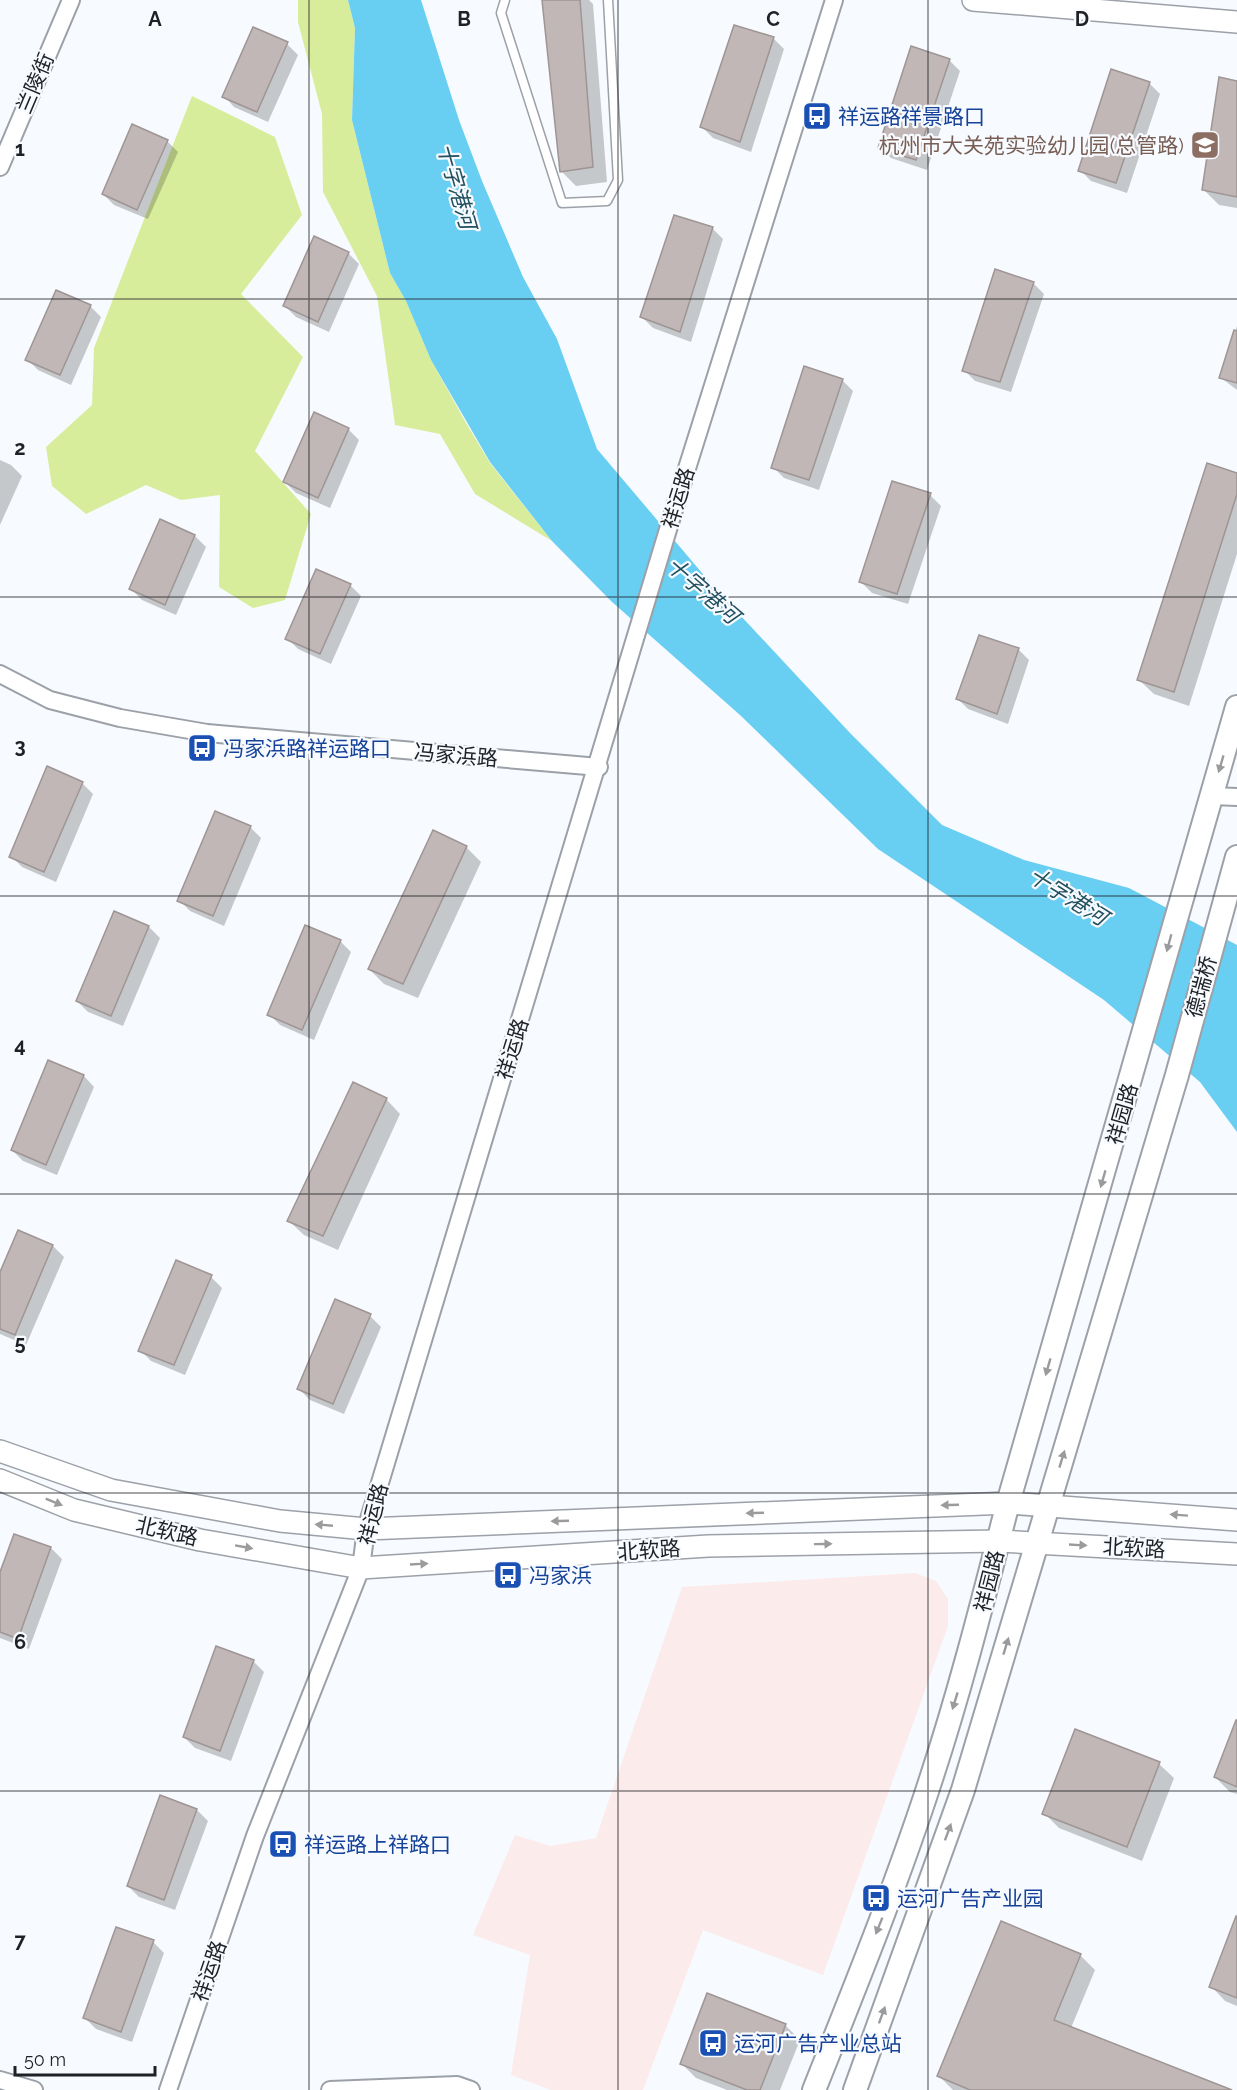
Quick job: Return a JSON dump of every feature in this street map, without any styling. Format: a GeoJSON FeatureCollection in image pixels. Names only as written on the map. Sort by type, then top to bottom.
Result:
{"type":"FeatureCollection","features":[{"type":"Feature","properties":{"kind":"main road"},"geometry":{"type":"LineString","coordinates":[[1212,796],[1237,707]]}},
{"type":"Feature","properties":{"kind":"main road","name":"德瑞桥"},"geometry":{"type":"LineString","coordinates":[[1137,1063],[1184,887],[1212,796]]}},
{"type":"Feature","properties":{"kind":"main road","name":"德瑞桥"},"geometry":{"type":"LineString","coordinates":[[1177,1075],[1237,857]]}},
{"type":"Feature","properties":{"kind":"main road","name":"祥园路"},"geometry":{"type":"LineString","coordinates":[[814,2090],[888,1905],[931,1779],[981,1616],[1008,1503],[1137,1063]]}},
{"type":"Feature","properties":{"kind":"main road","name":"祥园路"},"geometry":{"type":"LineString","coordinates":[[855,2090],[963,1790],[1177,1075]]}},
{"type":"Feature","properties":{"kind":"street","name":"兰陵街"},"geometry":{"type":"LineString","coordinates":[[0,167],[71,0]]}},
{"type":"Feature","properties":{"kind":"street","name":"祥运路"},"geometry":{"type":"LineString","coordinates":[[168,2090],[255,1836],[360,1568],[366,1529],[633,645],[834,0]]}},
{"type":"Feature","properties":{"kind":"street"},"geometry":{"type":"LineString","coordinates":[[973,0],[1237,22]]}},
{"type":"Feature","properties":{"kind":"street","name":"冯家浜路"},"geometry":{"type":"LineString","coordinates":[[0,674],[50,700],[120,718],[207,733],[598,767]]}},
{"type":"Feature","properties":{"kind":"street"},"geometry":{"type":"LineString","coordinates":[[1212,796],[1237,797]]}},
{"type":"Feature","properties":{"kind":"street","name":"北软路"},"geometry":{"type":"LineString","coordinates":[[0,1451],[111,1490],[280,1521],[366,1529],[1008,1503],[1237,1520]]}},
{"type":"Feature","properties":{"kind":"street","name":"北软路"},"geometry":{"type":"LineString","coordinates":[[0,1480],[74,1510],[200,1540],[360,1568],[708,1546],[999,1540],[1237,1554]]}},
{"type":"Feature","properties":{"kind":"street"},"geometry":{"type":"LineString","coordinates":[[0,2080],[34,2090]]}},
{"type":"Feature","properties":{"kind":"street"},"geometry":{"type":"LineString","coordinates":[[330,2090],[457,2085],[471,2090]]}},
{"type":"Feature","properties":{"kind":"lane"},"geometry":{"type":"LineString","coordinates":[[505,0],[501,13],[562,203],[607,201],[618,180],[608,0]]}},
{"type":"Feature","properties":{"kind":"shaded area"},"geometry":{"type":"Polygon","coordinates":[[[915,1573],[936,1581],[948,1599],[948,1626],[823,1975],[703,1930],[643,2090],[551,2090],[511,2075],[530,1955],[473,1935],[515,1835],[551,1846],[596,1838],[682,1587],[915,1573]]]}},
{"type":"Feature","properties":{"kind":"green space"},"geometry":{"type":"Polygon","coordinates":[[[298,0],[348,0],[355,28],[352,120],[390,273],[406,301],[431,360],[490,463],[552,541],[475,494],[440,434],[395,425],[377,296],[323,192],[322,114],[298,22],[298,0]]]}},
{"type":"Feature","properties":{"kind":"green space"},"geometry":{"type":"Polygon","coordinates":[[[192,96],[275,137],[302,215],[241,294],[303,357],[255,451],[311,514],[285,600],[253,608],[219,587],[220,495],[181,500],[146,485],[86,514],[52,486],[46,447],[92,405],[94,348],[192,96]]]}},
{"type":"Feature","properties":{"kind":"water","name":"十字港河"},"geometry":{"type":"Polygon","coordinates":[[[348,0],[421,0],[459,120],[482,181],[523,277],[557,339],[597,449],[713,586],[850,733],[942,825],[1024,860],[1129,888],[1237,945],[1237,1132],[1200,1082],[1104,1000],[878,849],[740,715],[611,601],[552,541],[490,462],[431,360],[406,301],[390,273],[352,120],[355,28],[348,0]]]}},
{"type":"Feature","properties":{"kind":"building"},"geometry":{"type":"Polygon","coordinates":[[[542,0],[580,0],[593,167],[560,172],[542,0]]]}},
{"type":"Feature","properties":{"kind":"building"},"geometry":{"type":"Polygon","coordinates":[[[734,25],[774,37],[740,142],[700,127],[734,25]]]}},
{"type":"Feature","properties":{"kind":"building"},"geometry":{"type":"Polygon","coordinates":[[[253,27],[288,42],[257,112],[222,97],[253,27]]]}},
{"type":"Feature","properties":{"kind":"building"},"geometry":{"type":"Polygon","coordinates":[[[911,46],[950,59],[916,160],[878,148],[911,46]]]}},
{"type":"Feature","properties":{"kind":"building"},"geometry":{"type":"Polygon","coordinates":[[[1111,69],[1150,82],[1116,183],[1078,171],[1111,69]]]}},
{"type":"Feature","properties":{"kind":"building"},"geometry":{"type":"Polygon","coordinates":[[[1219,77],[1237,81],[1237,197],[1202,190],[1219,77]]]}},
{"type":"Feature","properties":{"kind":"building"},"geometry":{"type":"Polygon","coordinates":[[[132,124],[168,140],[137,210],[102,194],[132,124]]]}},
{"type":"Feature","properties":{"kind":"building"},"geometry":{"type":"Polygon","coordinates":[[[674,215],[713,227],[680,332],[640,317],[674,215]]]}},
{"type":"Feature","properties":{"kind":"building"},"geometry":{"type":"Polygon","coordinates":[[[314,236],[349,252],[318,322],[283,306],[314,236]]]}},
{"type":"Feature","properties":{"kind":"building"},"geometry":{"type":"Polygon","coordinates":[[[995,269],[1034,282],[1000,382],[962,371],[995,269]]]}},
{"type":"Feature","properties":{"kind":"building"},"geometry":{"type":"Polygon","coordinates":[[[56,290],[91,305],[60,375],[25,360],[56,290]]]}},
{"type":"Feature","properties":{"kind":"building"},"geometry":{"type":"Polygon","coordinates":[[[1234,330],[1237,331],[1237,383],[1219,378],[1234,330]]]}},
{"type":"Feature","properties":{"kind":"building"},"geometry":{"type":"Polygon","coordinates":[[[804,366],[843,379],[809,480],[771,468],[804,366]]]}},
{"type":"Feature","properties":{"kind":"building"},"geometry":{"type":"Polygon","coordinates":[[[314,412],[349,428],[318,498],[283,482],[314,412]]]}},
{"type":"Feature","properties":{"kind":"building"},"geometry":{"type":"Polygon","coordinates":[[[1207,463],[1237,473],[1237,494],[1174,692],[1137,680],[1207,463]]]}},
{"type":"Feature","properties":{"kind":"building"},"geometry":{"type":"Polygon","coordinates":[[[892,481],[931,493],[897,594],[859,582],[892,481]]]}},
{"type":"Feature","properties":{"kind":"building"},"geometry":{"type":"Polygon","coordinates":[[[160,519],[195,535],[165,605],[129,589],[160,519]]]}},
{"type":"Feature","properties":{"kind":"building"},"geometry":{"type":"Polygon","coordinates":[[[316,569],[351,584],[320,654],[285,639],[316,569]]]}},
{"type":"Feature","properties":{"kind":"building"},"geometry":{"type":"Polygon","coordinates":[[[979,635],[1019,648],[997,714],[956,699],[979,635]]]}},
{"type":"Feature","properties":{"kind":"building"},"geometry":{"type":"Polygon","coordinates":[[[47,766],[83,782],[44,872],[9,857],[47,766]]]}},
{"type":"Feature","properties":{"kind":"building"},"geometry":{"type":"Polygon","coordinates":[[[215,811],[251,826],[213,916],[177,901],[215,811]]]}},
{"type":"Feature","properties":{"kind":"building"},"geometry":{"type":"Polygon","coordinates":[[[433,830],[467,846],[403,984],[368,969],[433,830]]]}},
{"type":"Feature","properties":{"kind":"building"},"geometry":{"type":"Polygon","coordinates":[[[114,911],[149,926],[111,1016],[76,1001],[114,911]]]}},
{"type":"Feature","properties":{"kind":"building"},"geometry":{"type":"Polygon","coordinates":[[[305,925],[341,940],[302,1030],[267,1015],[305,925]]]}},
{"type":"Feature","properties":{"kind":"building"},"geometry":{"type":"Polygon","coordinates":[[[48,1060],[84,1075],[46,1165],[11,1150],[48,1060]]]}},
{"type":"Feature","properties":{"kind":"building"},"geometry":{"type":"Polygon","coordinates":[[[353,1082],[387,1098],[323,1236],[287,1221],[353,1082]]]}},
{"type":"Feature","properties":{"kind":"building"},"geometry":{"type":"Polygon","coordinates":[[[18,1230],[53,1245],[15,1335],[0,1329],[0,1272],[18,1230]]]}},
{"type":"Feature","properties":{"kind":"building"},"geometry":{"type":"Polygon","coordinates":[[[176,1260],[212,1275],[174,1365],[138,1351],[176,1260]]]}},
{"type":"Feature","properties":{"kind":"building"},"geometry":{"type":"Polygon","coordinates":[[[335,1299],[371,1314],[333,1404],[297,1389],[335,1299]]]}},
{"type":"Feature","properties":{"kind":"building"},"geometry":{"type":"Polygon","coordinates":[[[14,1534],[51,1547],[18,1639],[0,1632],[0,1572],[14,1534]]]}},
{"type":"Feature","properties":{"kind":"building"},"geometry":{"type":"Polygon","coordinates":[[[216,1646],[254,1660],[220,1751],[183,1737],[216,1646]]]}},
{"type":"Feature","properties":{"kind":"building"},"geometry":{"type":"Polygon","coordinates":[[[1237,1720],[1237,1787],[1214,1777],[1237,1720]]]}},
{"type":"Feature","properties":{"kind":"building"},"geometry":{"type":"Polygon","coordinates":[[[1075,1729],[1160,1762],[1127,1847],[1042,1814],[1075,1729]]]}},
{"type":"Feature","properties":{"kind":"building"},"geometry":{"type":"Polygon","coordinates":[[[160,1795],[197,1809],[164,1900],[127,1886],[160,1795]]]}},
{"type":"Feature","properties":{"kind":"building"},"geometry":{"type":"Polygon","coordinates":[[[1237,1917],[1237,1998],[1209,1987],[1237,1917]]]}},
{"type":"Feature","properties":{"kind":"building"},"geometry":{"type":"Polygon","coordinates":[[[1001,1921],[1081,1954],[1054,2020],[1232,2090],[970,2090],[937,2076],[1001,1921]]]}},
{"type":"Feature","properties":{"kind":"building"},"geometry":{"type":"Polygon","coordinates":[[[116,1927],[154,1940],[121,2032],[83,2018],[116,1927]]]}},
{"type":"Feature","properties":{"kind":"building"},"geometry":{"type":"Polygon","coordinates":[[[707,1993],[786,2024],[760,2090],[747,2090],[680,2064],[707,1993]]]}},
{"type":"Feature","properties":{"kind":"place","name":"祥运路祥景路口"},"geometry":{"type":"Point","coordinates":[817,116]}},
{"type":"Feature","properties":{"kind":"place","name":"杭州市大关苑实验幼儿园(总管路)"},"geometry":{"type":"Point","coordinates":[1205,145]}},
{"type":"Feature","properties":{"kind":"place","name":"冯家浜路祥运路口"},"geometry":{"type":"Point","coordinates":[202,748]}},
{"type":"Feature","properties":{"kind":"place","name":"冯家浜"},"geometry":{"type":"Point","coordinates":[508,1575]}},
{"type":"Feature","properties":{"kind":"place","name":"祥运路上祥路口"},"geometry":{"type":"Point","coordinates":[283,1844]}},
{"type":"Feature","properties":{"kind":"place","name":"运河广告产业园"},"geometry":{"type":"Point","coordinates":[876,1898]}},
{"type":"Feature","properties":{"kind":"place","name":"运河广告产业总站"},"geometry":{"type":"Point","coordinates":[713,2043]}}]}
